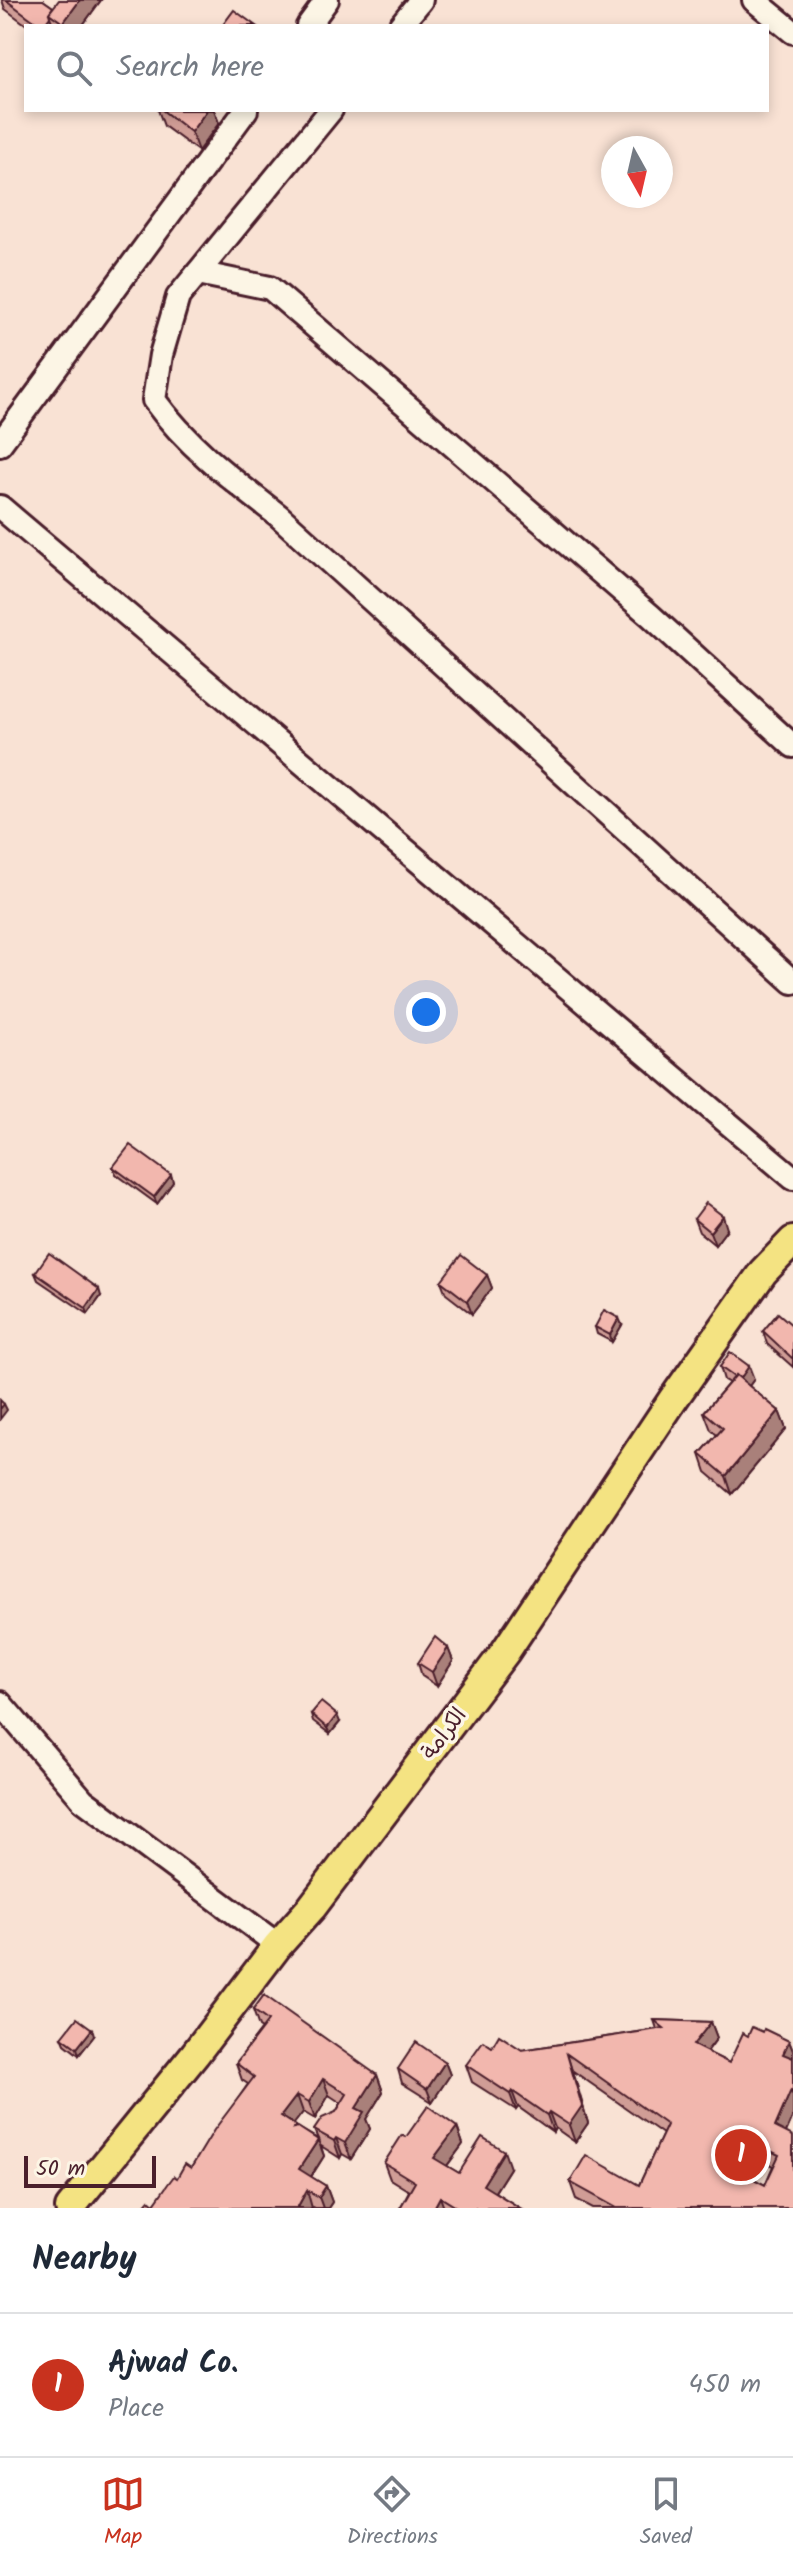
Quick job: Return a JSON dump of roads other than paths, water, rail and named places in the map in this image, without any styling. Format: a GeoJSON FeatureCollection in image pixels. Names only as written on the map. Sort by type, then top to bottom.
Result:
{"type":"FeatureCollection","features":[{"type":"Feature","properties":{"kind":"main road","name":"الكرامة"},"geometry":{"type":"LineString","coordinates":[[70,2208],[195,2054],[278,1945],[312,1907],[505,1652],[674,1398],[763,1272],[793,1241]]}},
{"type":"Feature","properties":{"kind":"street"},"geometry":{"type":"LineString","coordinates":[[309,24],[327,0]]}},
{"type":"Feature","properties":{"kind":"street"},"geometry":{"type":"LineString","coordinates":[[402,24],[421,0]]}},
{"type":"Feature","properties":{"kind":"street"},"geometry":{"type":"LineString","coordinates":[[754,0],[793,32]]}},
{"type":"Feature","properties":{"kind":"street"},"geometry":{"type":"LineString","coordinates":[[0,444],[245,112]]}},
{"type":"Feature","properties":{"kind":"street"},"geometry":{"type":"LineString","coordinates":[[329,112],[178,297],[161,355],[154,400],[172,425],[209,461],[279,516],[793,982]]}},
{"type":"Feature","properties":{"kind":"street"},"geometry":{"type":"LineString","coordinates":[[198,273],[270,288],[640,606],[793,746]]}},
{"type":"Feature","properties":{"kind":"street"},"geometry":{"type":"LineString","coordinates":[[0,507],[793,1178]]}},
{"type":"Feature","properties":{"kind":"street"},"geometry":{"type":"LineString","coordinates":[[0,1703],[83,1800],[278,1945]]}},
{"type":"Feature","properties":{"kind":"place","name":"Ajwad Co."},"geometry":{"type":"Point","coordinates":[741,2155]}}]}
